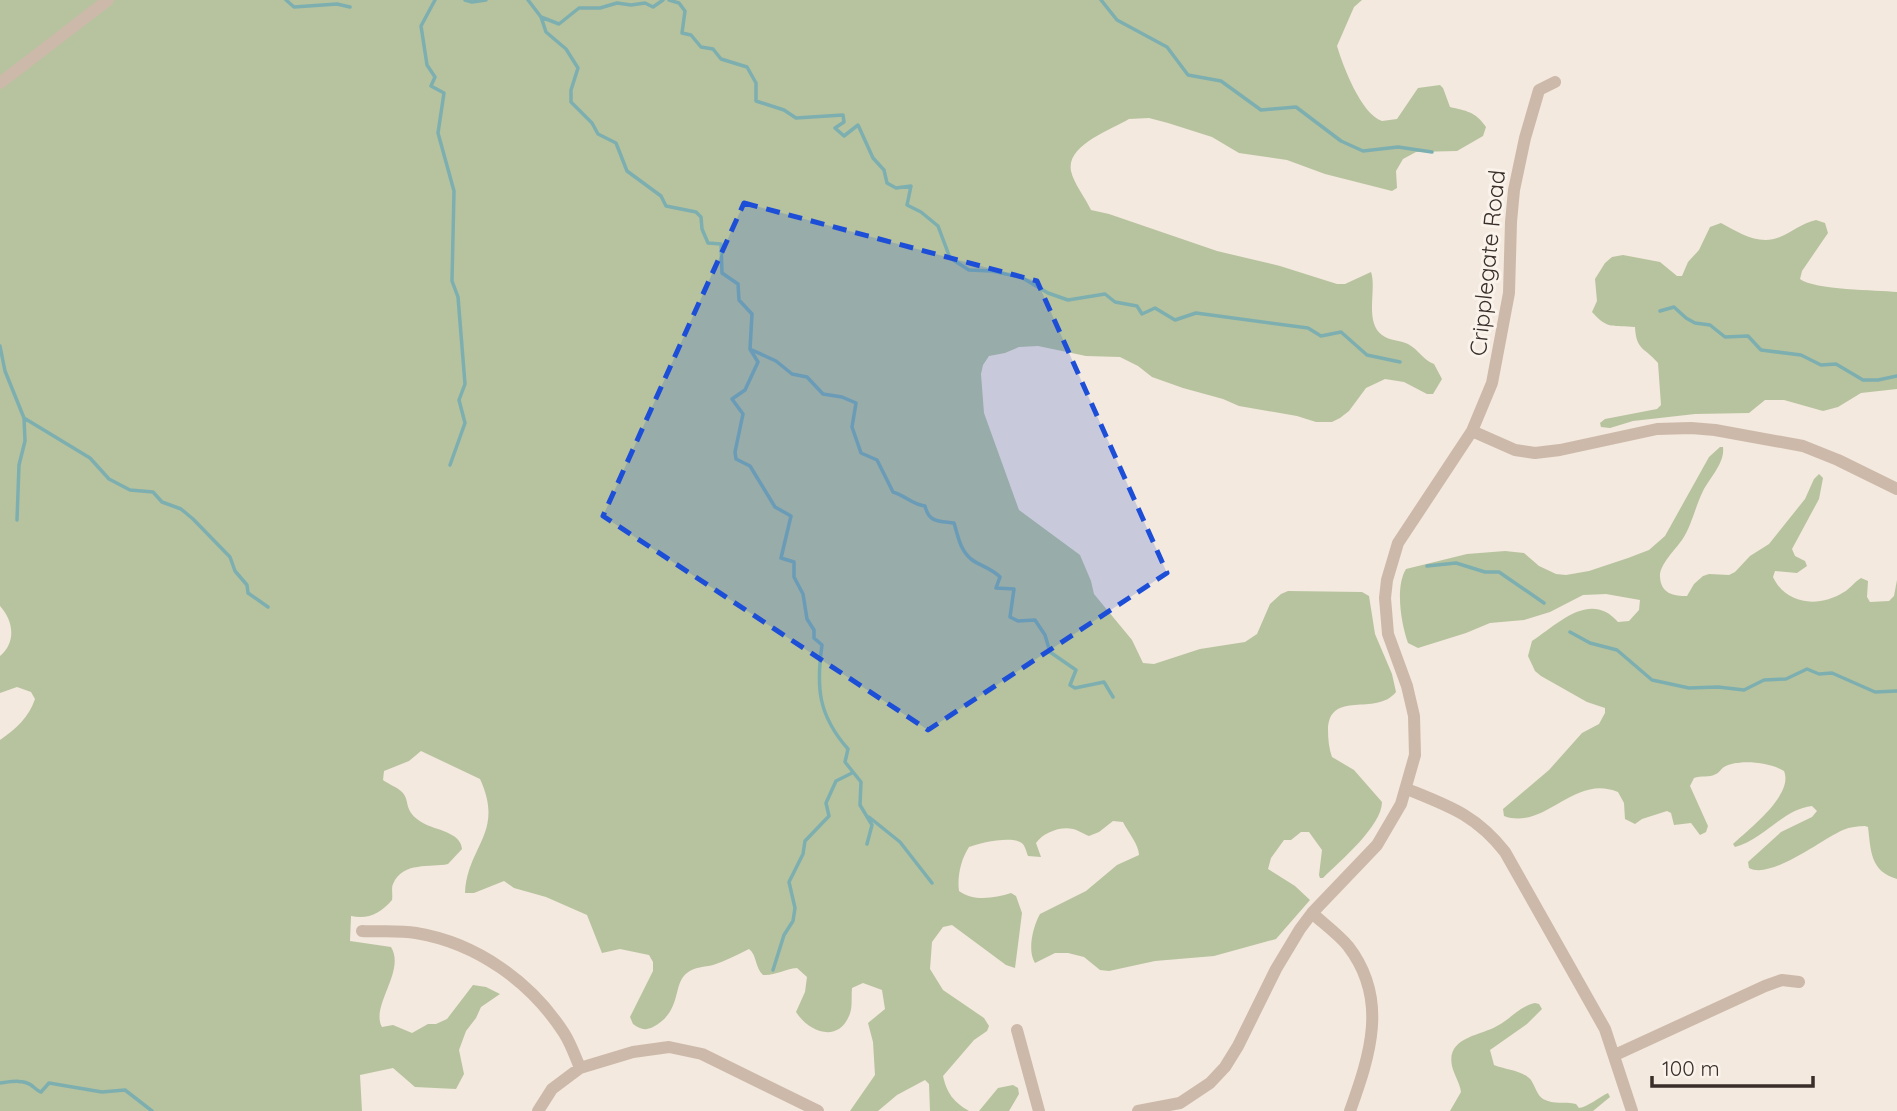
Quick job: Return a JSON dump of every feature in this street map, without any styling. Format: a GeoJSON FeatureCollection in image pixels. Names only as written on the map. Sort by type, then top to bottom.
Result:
{"type":"FeatureCollection","features":[{"type":"Feature","properties":{"kind":"street"},"geometry":{"type":"LineString","coordinates":[[0,83],[108,0]]}},
{"type":"Feature","properties":{"kind":"street","name":"Cripplegate Road"},"geometry":{"type":"LineString","coordinates":[[1138,1111],[1180,1104],[1210,1083],[1225,1066],[1289,946],[1312,914],[1377,845],[1395,818],[1407,789],[1415,755],[1414,716],[1407,686],[1388,634],[1385,598],[1387,580],[1403,534],[1472,430],[1492,383],[1509,293],[1511,222],[1522,150],[1539,90],[1555,82]]}},
{"type":"Feature","properties":{"kind":"street"},"geometry":{"type":"LineString","coordinates":[[1472,430],[1515,450],[1535,453],[1657,429],[1715,430],[1803,446],[1897,489]]}},
{"type":"Feature","properties":{"kind":"street"},"geometry":{"type":"LineString","coordinates":[[1407,789],[1474,820],[1490,833],[1505,852],[1605,1029],[1632,1111]]}},
{"type":"Feature","properties":{"kind":"street"},"geometry":{"type":"LineString","coordinates":[[1312,914],[1349,947],[1367,982],[1372,1003],[1371,1045],[1350,1111]]}},
{"type":"Feature","properties":{"kind":"street"},"geometry":{"type":"LineString","coordinates":[[362,931],[414,932],[447,940],[477,953],[503,969],[525,987],[551,1015],[566,1036],[580,1068]]}},
{"type":"Feature","properties":{"kind":"street"},"geometry":{"type":"LineString","coordinates":[[1615,1055],[1765,986],[1782,980],[1799,982]]}},
{"type":"Feature","properties":{"kind":"street"},"geometry":{"type":"LineString","coordinates":[[1017,1030],[1039,1111]]}},
{"type":"Feature","properties":{"kind":"street"},"geometry":{"type":"LineString","coordinates":[[538,1111],[552,1089],[580,1068],[655,1048],[685,1049],[702,1054],[818,1111]]}},
{"type":"Feature","properties":{"kind":"highlighted area"},"geometry":{"type":"Polygon","coordinates":[[[744,203],[1037,281],[1167,573],[928,730],[603,516],[744,203]]]}},
{"type":"Feature","properties":{"kind":"green space"},"geometry":{"type":"Polygon","coordinates":[[[0,0],[1362,0],[1354,7],[1337,46],[1354,88],[1374,117],[1382,121],[1397,119],[1418,88],[1440,85],[1450,107],[1470,112],[1482,122],[1486,127],[1483,136],[1457,151],[1416,152],[1403,159],[1396,171],[1397,188],[1392,191],[1325,174],[1287,160],[1239,153],[1212,137],[1149,118],[1129,119],[1091,139],[1075,153],[1071,171],[1091,210],[1217,251],[1280,266],[1337,284],[1345,284],[1371,272],[1372,314],[1377,329],[1385,337],[1408,344],[1434,364],[1442,379],[1433,394],[1427,394],[1404,382],[1385,379],[1366,388],[1349,411],[1340,418],[1332,422],[1316,422],[1239,406],[1183,388],[1152,377],[1120,357],[1086,356],[1038,346],[1019,347],[989,356],[981,374],[984,413],[1019,510],[1080,555],[1094,594],[1132,640],[1143,663],[1154,664],[1200,649],[1245,642],[1257,634],[1270,604],[1288,591],[1362,592],[1369,596],[1375,634],[1392,674],[1396,692],[1377,703],[1336,710],[1330,718],[1328,733],[1332,757],[1354,770],[1382,802],[1375,822],[1359,843],[1323,878],[1319,875],[1322,850],[1309,832],[1301,832],[1291,840],[1284,840],[1271,858],[1268,869],[1295,886],[1310,900],[1276,939],[1214,956],[1155,961],[1109,971],[1100,970],[1084,957],[1068,953],[1055,953],[1035,963],[1031,945],[1040,914],[1086,891],[1117,865],[1139,855],[1123,822],[1113,821],[1089,836],[1068,828],[1052,831],[1036,843],[1041,857],[1028,856],[1023,844],[1015,840],[994,841],[969,847],[960,868],[959,891],[978,898],[1011,893],[1016,896],[1022,913],[1015,968],[1006,965],[952,925],[943,927],[932,942],[930,969],[943,990],[984,1018],[989,1026],[943,1076],[952,1097],[969,1111],[930,1111],[929,1084],[925,1080],[897,1095],[878,1111],[850,1111],[875,1075],[873,1042],[868,1023],[885,1009],[882,990],[863,983],[852,988],[851,1010],[844,1025],[837,1030],[822,1032],[808,1025],[796,1012],[805,992],[807,977],[797,968],[763,975],[749,949],[713,965],[690,971],[682,978],[673,1006],[662,1021],[650,1028],[638,1027],[630,1017],[653,971],[653,962],[649,955],[620,949],[602,953],[587,915],[546,897],[514,888],[504,881],[474,893],[465,893],[467,877],[487,826],[487,797],[480,779],[421,751],[409,761],[384,771],[383,780],[402,792],[416,819],[452,835],[461,843],[462,849],[448,864],[418,867],[403,872],[393,884],[392,900],[383,909],[369,916],[351,916],[350,941],[391,947],[394,967],[380,1009],[382,1027],[393,1025],[412,1033],[428,1024],[447,1019],[473,985],[486,987],[500,994],[481,1007],[466,1031],[459,1050],[464,1074],[456,1089],[415,1087],[393,1068],[360,1075],[362,1111],[0,1111],[0,740],[21,722],[35,699],[31,692],[17,687],[0,693],[0,656],[9,644],[11,631],[8,618],[0,606],[0,0]]]}},
{"type":"Feature","properties":{"kind":"green space"},"geometry":{"type":"Polygon","coordinates":[[[1816,220],[1825,223],[1828,233],[1802,271],[1800,279],[1807,283],[1832,287],[1897,292],[1897,389],[1861,393],[1838,407],[1823,411],[1784,400],[1765,400],[1749,413],[1695,414],[1633,421],[1610,428],[1601,427],[1600,423],[1605,419],[1657,409],[1661,405],[1658,363],[1637,341],[1635,327],[1607,324],[1592,312],[1597,301],[1595,279],[1605,263],[1612,257],[1623,255],[1660,262],[1677,276],[1682,276],[1710,227],[1721,223],[1750,237],[1765,240],[1780,237],[1816,220]]]}},
{"type":"Feature","properties":{"kind":"green space"},"geometry":{"type":"Polygon","coordinates":[[[1723,447],[1723,453],[1719,464],[1703,491],[1682,540],[1660,572],[1661,583],[1666,590],[1687,596],[1703,576],[1729,575],[1735,572],[1750,556],[1769,544],[1805,499],[1819,474],[1823,478],[1819,499],[1792,549],[1795,556],[1805,561],[1807,566],[1797,573],[1775,571],[1773,577],[1779,586],[1795,598],[1814,602],[1846,591],[1861,578],[1868,581],[1867,597],[1870,602],[1889,601],[1894,596],[1897,580],[1897,879],[1877,865],[1871,852],[1868,827],[1865,826],[1843,830],[1783,864],[1758,870],[1749,868],[1748,862],[1781,832],[1812,817],[1817,811],[1812,806],[1802,808],[1782,818],[1755,838],[1735,847],[1733,844],[1759,821],[1782,790],[1784,771],[1762,764],[1746,762],[1730,765],[1713,775],[1694,778],[1690,786],[1708,826],[1706,832],[1700,835],[1691,823],[1674,825],[1671,813],[1667,811],[1635,824],[1625,819],[1624,803],[1618,792],[1602,788],[1573,795],[1533,816],[1504,816],[1503,809],[1549,770],[1582,733],[1599,724],[1605,713],[1605,708],[1587,702],[1535,671],[1528,656],[1532,641],[1563,619],[1585,609],[1607,613],[1618,622],[1629,621],[1639,610],[1640,600],[1606,594],[1583,595],[1550,612],[1524,620],[1490,623],[1418,648],[1408,643],[1401,616],[1400,595],[1406,569],[1467,554],[1505,551],[1524,553],[1539,566],[1556,574],[1566,575],[1589,571],[1649,550],[1665,536],[1709,457],[1723,447]]]}},
{"type":"Feature","properties":{"kind":"green space"},"geometry":{"type":"Polygon","coordinates":[[[1535,1003],[1542,1009],[1527,1024],[1490,1050],[1494,1065],[1527,1077],[1539,1095],[1547,1101],[1576,1104],[1579,1108],[1608,1093],[1610,1097],[1593,1111],[1450,1111],[1461,1092],[1452,1066],[1454,1049],[1466,1039],[1497,1026],[1524,1007],[1535,1003]]]}},
{"type":"Feature","properties":{"kind":"green space"},"geometry":{"type":"Polygon","coordinates":[[[1013,1085],[1018,1088],[1019,1094],[1009,1111],[979,1111],[998,1088],[1013,1085]]]}},
{"type":"Feature","properties":{"kind":"waterway"},"geometry":{"type":"LineString","coordinates":[[286,0],[294,7],[337,4],[350,7]]}},
{"type":"Feature","properties":{"kind":"waterway"},"geometry":{"type":"LineString","coordinates":[[435,0],[421,26],[427,65],[435,77],[431,86],[444,93],[438,133],[454,191],[452,281],[458,297],[465,384],[459,400],[465,423],[450,465]]}},
{"type":"Feature","properties":{"kind":"waterway"},"geometry":{"type":"LineString","coordinates":[[465,0],[486,0]]}},
{"type":"Feature","properties":{"kind":"waterway"},"geometry":{"type":"LineString","coordinates":[[528,0],[541,17],[559,24],[579,8],[600,8],[617,3],[645,3],[653,7],[663,0]]}},
{"type":"Feature","properties":{"kind":"waterway"},"geometry":{"type":"LineString","coordinates":[[669,0],[679,3],[685,11],[682,33],[691,35],[701,47],[713,49],[721,59],[747,67],[756,83],[756,101],[784,110],[796,118],[843,115],[844,122],[835,128],[844,136],[858,125],[873,158],[884,170],[887,183],[896,188],[911,186],[907,205],[938,226],[950,258],[969,270],[1021,277],[1048,293],[1068,300],[1105,294],[1115,302],[1137,306],[1142,314],[1155,308],[1175,320],[1196,313],[1308,328],[1321,336],[1341,332],[1367,355],[1400,362]]}},
{"type":"Feature","properties":{"kind":"waterway"},"geometry":{"type":"LineString","coordinates":[[1101,0],[1117,20],[1167,47],[1188,75],[1221,81],[1261,110],[1296,107],[1341,141],[1363,151],[1398,147],[1432,152]]}},
{"type":"Feature","properties":{"kind":"waterway"},"geometry":{"type":"LineString","coordinates":[[541,17],[546,32],[566,49],[578,68],[571,90],[571,102],[592,123],[598,134],[616,143],[627,171],[661,196],[666,206],[696,212],[701,217],[702,229],[708,243],[721,244],[722,273],[738,284],[739,300],[752,314],[750,349],[758,362],[745,390],[732,399],[743,414],[736,459],[750,466],[775,507],[791,516],[781,558],[794,562],[794,577],[803,594],[807,619],[814,630],[814,638],[822,645],[819,674],[822,700],[830,724],[848,749],[845,762],[861,782],[860,805],[872,825],[867,844]]}},
{"type":"Feature","properties":{"kind":"waterway"},"geometry":{"type":"LineString","coordinates":[[1660,311],[1674,307],[1686,318],[1695,323],[1710,325],[1725,337],[1748,336],[1761,350],[1801,355],[1821,365],[1836,364],[1863,380],[1897,376]]}},
{"type":"Feature","properties":{"kind":"waterway"},"geometry":{"type":"LineString","coordinates":[[0,346],[5,371],[24,418],[25,441],[19,465],[17,520]]}},
{"type":"Feature","properties":{"kind":"waterway"},"geometry":{"type":"LineString","coordinates":[[752,350],[776,361],[792,374],[807,377],[823,394],[842,397],[856,403],[852,427],[861,453],[877,460],[893,492],[925,506],[929,516],[935,520],[954,523],[967,555],[1000,577],[996,588],[1014,589],[1010,617],[1018,621],[1035,620],[1045,635],[1050,652],[1076,670],[1070,685],[1075,688],[1104,682],[1113,697]]}},
{"type":"Feature","properties":{"kind":"waterway"},"geometry":{"type":"LineString","coordinates":[[24,418],[90,458],[109,479],[130,490],[153,492],[162,502],[181,509],[230,557],[235,571],[247,585],[248,593],[268,607]]}},
{"type":"Feature","properties":{"kind":"waterway"},"geometry":{"type":"LineString","coordinates":[[1427,566],[1456,563],[1485,572],[1499,572],[1544,603]]}},
{"type":"Feature","properties":{"kind":"waterway"},"geometry":{"type":"LineString","coordinates":[[1570,632],[1590,643],[1617,650],[1652,680],[1689,688],[1744,690],[1764,680],[1786,679],[1807,669],[1819,674],[1832,673],[1875,692],[1897,691]]}},
{"type":"Feature","properties":{"kind":"waterway"},"geometry":{"type":"LineString","coordinates":[[773,970],[784,935],[793,921],[795,908],[789,882],[803,854],[805,841],[829,816],[826,803],[836,781],[852,773]]}},
{"type":"Feature","properties":{"kind":"waterway"},"geometry":{"type":"LineString","coordinates":[[869,817],[900,842],[932,883]]}},
{"type":"Feature","properties":{"kind":"waterway"},"geometry":{"type":"LineString","coordinates":[[0,1083],[24,1082],[41,1092],[49,1083],[102,1092],[125,1090],[152,1111]]}}]}
